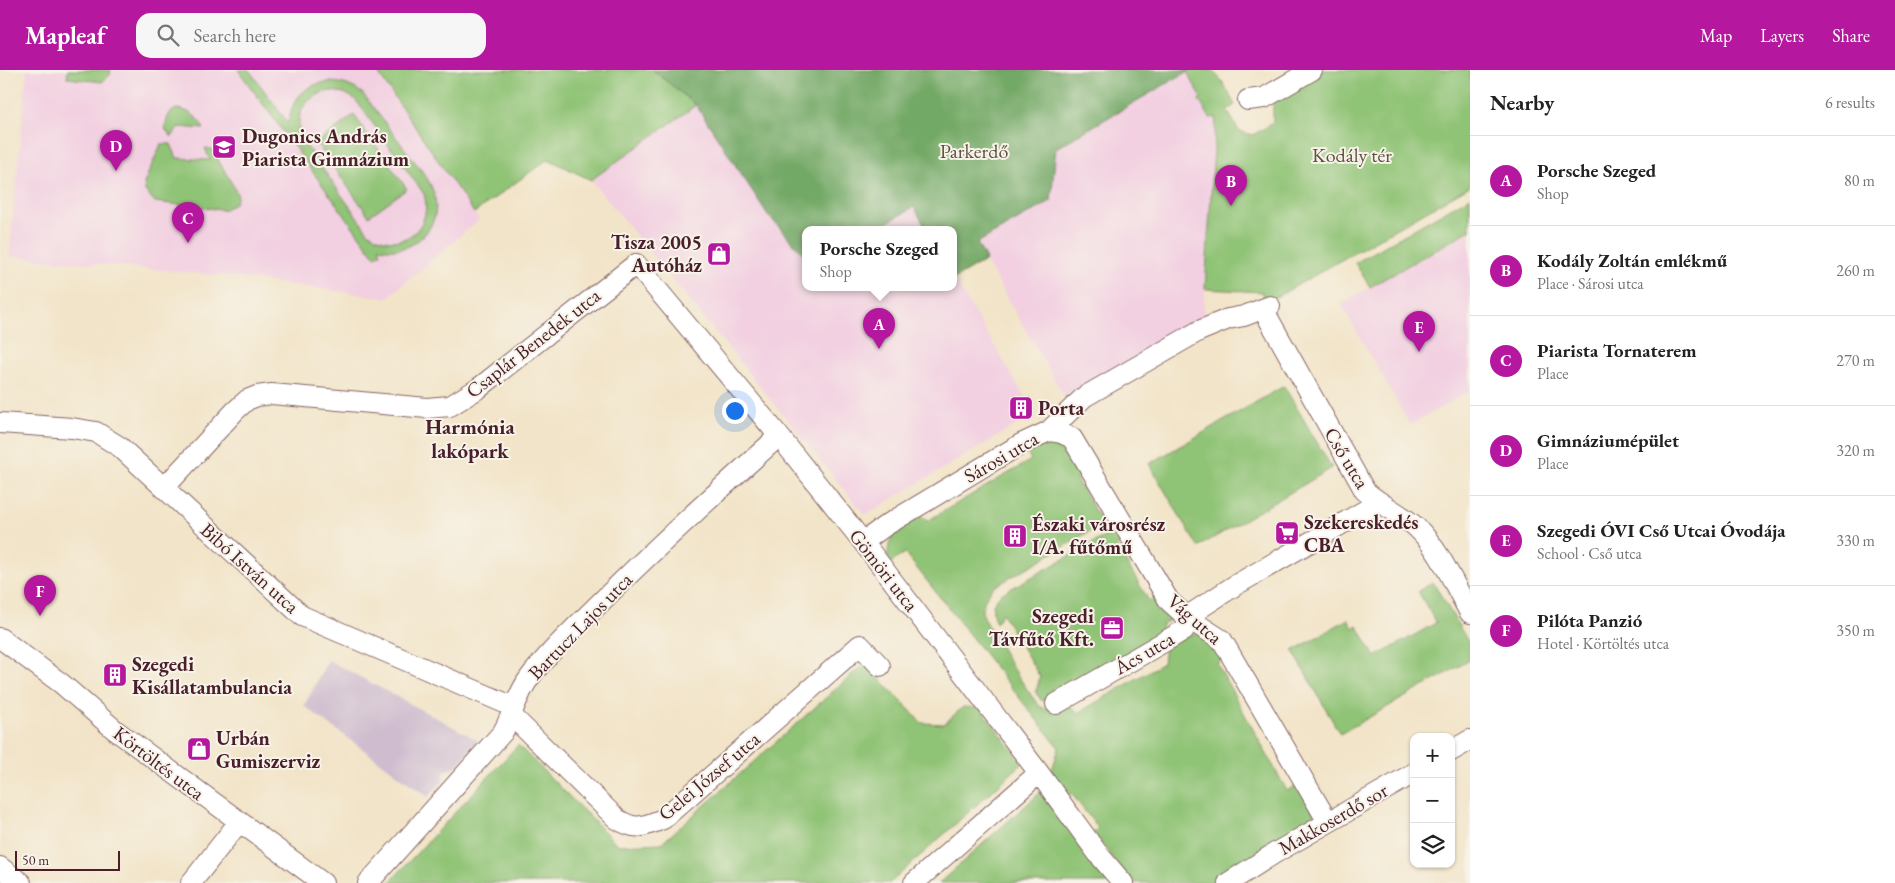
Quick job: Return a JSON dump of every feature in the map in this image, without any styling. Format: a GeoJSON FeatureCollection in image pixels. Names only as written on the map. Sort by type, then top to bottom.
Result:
{"type":"FeatureCollection","features":[{"type":"Feature","properties":{"kind":"street"},"geometry":{"type":"LineString","coordinates":[[1248,100],[1264,98],[1312,70]]}},
{"type":"Feature","properties":{"kind":"street","name":"Gömöri utca"},"geometry":{"type":"LineString","coordinates":[[636,264],[779,436],[863,542],[1123,883]]}},
{"type":"Feature","properties":{"kind":"street","name":"Csaplár Benedek utca"},"geometry":{"type":"LineString","coordinates":[[164,488],[235,411],[247,400],[257,396],[285,394],[427,408],[450,406],[479,388],[636,264]]}},
{"type":"Feature","properties":{"kind":"street","name":"Sárosi utca"},"geometry":{"type":"LineString","coordinates":[[863,542],[885,526],[1021,444],[1049,431],[1084,397],[1191,336],[1228,319],[1244,316],[1266,308]]}},
{"type":"Feature","properties":{"kind":"street","name":"Cső utca"},"geometry":{"type":"LineString","coordinates":[[1266,308],[1365,491],[1378,503],[1406,519],[1428,540],[1470,613]]}},
{"type":"Feature","properties":{"kind":"street","name":"Bibó István utca"},"geometry":{"type":"LineString","coordinates":[[0,424],[72,428],[96,432],[120,447],[302,616],[432,673],[513,712]]}},
{"type":"Feature","properties":{"kind":"street","name":"Vág utca"},"geometry":{"type":"LineString","coordinates":[[1049,431],[1061,433],[1072,438],[1169,601],[1190,619],[1222,640],[1328,822]]}},
{"type":"Feature","properties":{"kind":"street","name":"Bartucz Lajos utca"},"geometry":{"type":"LineString","coordinates":[[368,883],[503,732],[520,692],[529,678],[562,640],[639,565],[779,436]]}},
{"type":"Feature","properties":{"kind":"street","name":"Ács utca"},"geometry":{"type":"LineString","coordinates":[[1056,704],[1184,630],[1194,612],[1234,586],[1378,503]]}},
{"type":"Feature","properties":{"kind":"street","name":"Körtöltés utca"},"geometry":{"type":"LineString","coordinates":[[0,638],[62,684],[115,730],[323,883]]}},
{"type":"Feature","properties":{"kind":"street","name":"Gelei József utca"},"geometry":{"type":"LineString","coordinates":[[513,712],[617,819],[627,825],[641,828],[663,819],[860,645],[880,666]]}},
{"type":"Feature","properties":{"kind":"street"},"geometry":{"type":"LineString","coordinates":[[1455,749],[1470,740]]}},
{"type":"Feature","properties":{"kind":"street"},"geometry":{"type":"LineString","coordinates":[[914,883],[1039,773]]}},
{"type":"Feature","properties":{"kind":"street","name":"Makkoserdő sor"},"geometry":{"type":"LineString","coordinates":[[1228,883],[1255,876],[1328,822],[1410,775]]}},
{"type":"Feature","properties":{"kind":"street"},"geometry":{"type":"LineString","coordinates":[[191,883],[239,822]]}},
{"type":"Feature","properties":{"kind":"street"},"geometry":{"type":"LineString","coordinates":[[0,867],[21,883]]}},
{"type":"Feature","properties":{"kind":"shaded area","name":"Dugonics András Piarista Gimnázium"},"geometry":{"type":"Polygon","coordinates":[[[27,70],[376,70],[479,220],[387,298],[227,276],[9,256],[27,70]]]}},
{"type":"Feature","properties":{"kind":"shaded area"},"geometry":{"type":"Polygon","coordinates":[[[1187,72],[1201,97],[1199,100],[1210,118],[1216,117],[1203,319],[1064,396],[976,244],[1051,201],[1056,148],[1187,72]]]}},
{"type":"Feature","properties":{"kind":"shaded area"},"geometry":{"type":"Polygon","coordinates":[[[696,105],[768,215],[802,253],[802,291],[957,291],[957,284],[1035,414],[865,515],[591,180],[696,105]]]}},
{"type":"Feature","properties":{"kind":"shaded area"},"geometry":{"type":"Polygon","coordinates":[[[914,207],[925,226],[881,226],[914,207]]]}},
{"type":"Feature","properties":{"kind":"shaded area"},"geometry":{"type":"Polygon","coordinates":[[[1470,230],[1470,391],[1410,425],[1341,304],[1470,230]]]}},
{"type":"Feature","properties":{"kind":"shaded area"},"geometry":{"type":"Polygon","coordinates":[[[328,660],[478,740],[456,767],[444,771],[443,781],[428,797],[304,706],[328,660]]]}},
{"type":"Feature","properties":{"kind":"green space"},"geometry":{"type":"Polygon","coordinates":[[[68,70],[111,70],[110,75],[102,82],[67,78],[68,70]]]}},
{"type":"Feature","properties":{"kind":"green space"},"geometry":{"type":"Polygon","coordinates":[[[238,70],[249,70],[288,123],[292,108],[298,98],[305,90],[314,85],[334,82],[354,88],[363,94],[423,172],[431,185],[436,203],[432,224],[422,237],[408,247],[397,249],[379,248],[381,253],[375,257],[238,70]],[[330,91],[321,93],[308,102],[300,115],[299,131],[302,140],[368,232],[379,238],[391,241],[402,240],[419,228],[424,218],[426,207],[424,194],[355,99],[344,93],[330,91]]]}},
{"type":"Feature","properties":{"kind":"green space"},"geometry":{"type":"Polygon","coordinates":[[[376,70],[653,70],[696,105],[591,180],[548,159],[474,213],[376,70]]]}},
{"type":"Feature","properties":{"kind":"green space","name":"Parkerdő"},"geometry":{"type":"Polygon","coordinates":[[[653,70],[1190,70],[1056,148],[1051,201],[977,243],[986,260],[957,277],[957,226],[925,226],[914,207],[881,226],[802,226],[802,253],[768,215],[696,105],[653,70]]]}},
{"type":"Feature","properties":{"kind":"green space","name":"Kodály tér"},"geometry":{"type":"Polygon","coordinates":[[[1190,70],[1212,70],[1222,81],[1235,105],[1227,110],[1239,131],[1253,135],[1273,123],[1273,98],[1322,70],[1470,70],[1470,186],[1263,305],[1262,292],[1205,289],[1216,117],[1210,118],[1199,100],[1201,97],[1187,72],[1190,70]]]}},
{"type":"Feature","properties":{"kind":"green space"},"geometry":{"type":"Polygon","coordinates":[[[177,109],[194,115],[204,129],[179,127],[172,137],[165,129],[169,114],[177,109]]]}},
{"type":"Feature","properties":{"kind":"green space"},"geometry":{"type":"Polygon","coordinates":[[[354,115],[407,189],[369,216],[316,143],[354,115]]]}},
{"type":"Feature","properties":{"kind":"green space"},"geometry":{"type":"Polygon","coordinates":[[[161,144],[171,144],[177,158],[210,160],[205,148],[212,149],[238,196],[235,203],[224,210],[155,202],[145,191],[144,183],[161,144]]]}},
{"type":"Feature","properties":{"kind":"green space"},"geometry":{"type":"Polygon","coordinates":[[[1470,197],[1470,230],[1370,287],[1355,263],[1470,197]]]}},
{"type":"Feature","properties":{"kind":"green space"},"geometry":{"type":"Polygon","coordinates":[[[1284,386],[1332,468],[1198,547],[1149,464],[1284,386]]]}},
{"type":"Feature","properties":{"kind":"green space"},"geometry":{"type":"Polygon","coordinates":[[[1048,438],[1068,445],[1084,472],[1076,479],[1098,516],[1106,511],[1108,516],[1106,522],[994,587],[983,604],[984,618],[1036,702],[1041,707],[1052,709],[1071,706],[1078,713],[1163,663],[1165,646],[1195,633],[1212,642],[1225,658],[1217,664],[1287,791],[1299,784],[1315,815],[1311,824],[1218,883],[1132,883],[1093,833],[1098,828],[1071,793],[1066,796],[1050,776],[1059,748],[905,553],[889,564],[888,554],[891,539],[894,533],[905,523],[920,514],[927,521],[1031,460],[1026,450],[1048,438]]]}},
{"type":"Feature","properties":{"kind":"green space"},"geometry":{"type":"Polygon","coordinates":[[[1116,530],[1125,541],[1116,545],[1149,601],[1156,596],[1176,616],[1162,625],[1159,636],[1047,702],[1041,700],[1036,692],[1040,677],[1002,613],[996,623],[993,615],[994,604],[1001,594],[1116,530]]]}},
{"type":"Feature","properties":{"kind":"green space"},"geometry":{"type":"Polygon","coordinates":[[[1433,582],[1470,645],[1470,660],[1340,734],[1293,651],[1348,619],[1353,628],[1357,625],[1375,657],[1436,623],[1418,591],[1433,582]]]}},
{"type":"Feature","properties":{"kind":"green space"},"geometry":{"type":"Polygon","coordinates":[[[865,663],[922,723],[944,724],[963,707],[980,708],[1023,763],[890,883],[389,883],[518,745],[618,845],[662,843],[865,663]]]}},
{"type":"Feature","properties":{"kind":"green space"},"geometry":{"type":"Polygon","coordinates":[[[1043,790],[1116,883],[939,883],[1043,790]]]}},
{"type":"Feature","properties":{"kind":"place","name":"Dugonics András Piarista Gimnázium"},"geometry":{"type":"Point","coordinates":[224,147]}},
{"type":"Feature","properties":{"kind":"place","name":"Gimnáziumépület"},"geometry":{"type":"Point","coordinates":[116,171]}},
{"type":"Feature","properties":{"kind":"place","name":"Kodály Zoltán emlékmű"},"geometry":{"type":"Point","coordinates":[1231,206]}},
{"type":"Feature","properties":{"kind":"place","name":"Piarista Tornaterem"},"geometry":{"type":"Point","coordinates":[188,243]}},
{"type":"Feature","properties":{"kind":"place","name":"Tisza 2005 Autóház"},"geometry":{"type":"Point","coordinates":[719,254]}},
{"type":"Feature","properties":{"kind":"place","name":"Porsche Szeged"},"geometry":{"type":"Point","coordinates":[879,349]}},
{"type":"Feature","properties":{"kind":"place","name":"Szegedi ÓVI Cső Utcai Óvodája"},"geometry":{"type":"Point","coordinates":[1419,352]}},
{"type":"Feature","properties":{"kind":"place","name":"Porta"},"geometry":{"type":"Point","coordinates":[1021,408]}},
{"type":"Feature","properties":{"kind":"place","name":"Szekereskedés CBA"},"geometry":{"type":"Point","coordinates":[1287,533]}},
{"type":"Feature","properties":{"kind":"place","name":"Északi városrész I/A. fűtőmű"},"geometry":{"type":"Point","coordinates":[1015,536]}},
{"type":"Feature","properties":{"kind":"place","name":"Pilóta Panzió"},"geometry":{"type":"Point","coordinates":[40,616]}},
{"type":"Feature","properties":{"kind":"place","name":"Szegedi Távfűtő Kft."},"geometry":{"type":"Point","coordinates":[1112,628]}},
{"type":"Feature","properties":{"kind":"place","name":"Szegedi Kisállatambulancia"},"geometry":{"type":"Point","coordinates":[115,675]}},
{"type":"Feature","properties":{"kind":"place","name":"Urbán Gumiszerviz"},"geometry":{"type":"Point","coordinates":[199,749]}},
{"type":"Feature","properties":{"kind":"district","name":"Harmónia lakópark"},"geometry":{"type":"Point","coordinates":[470,439]}}]}
